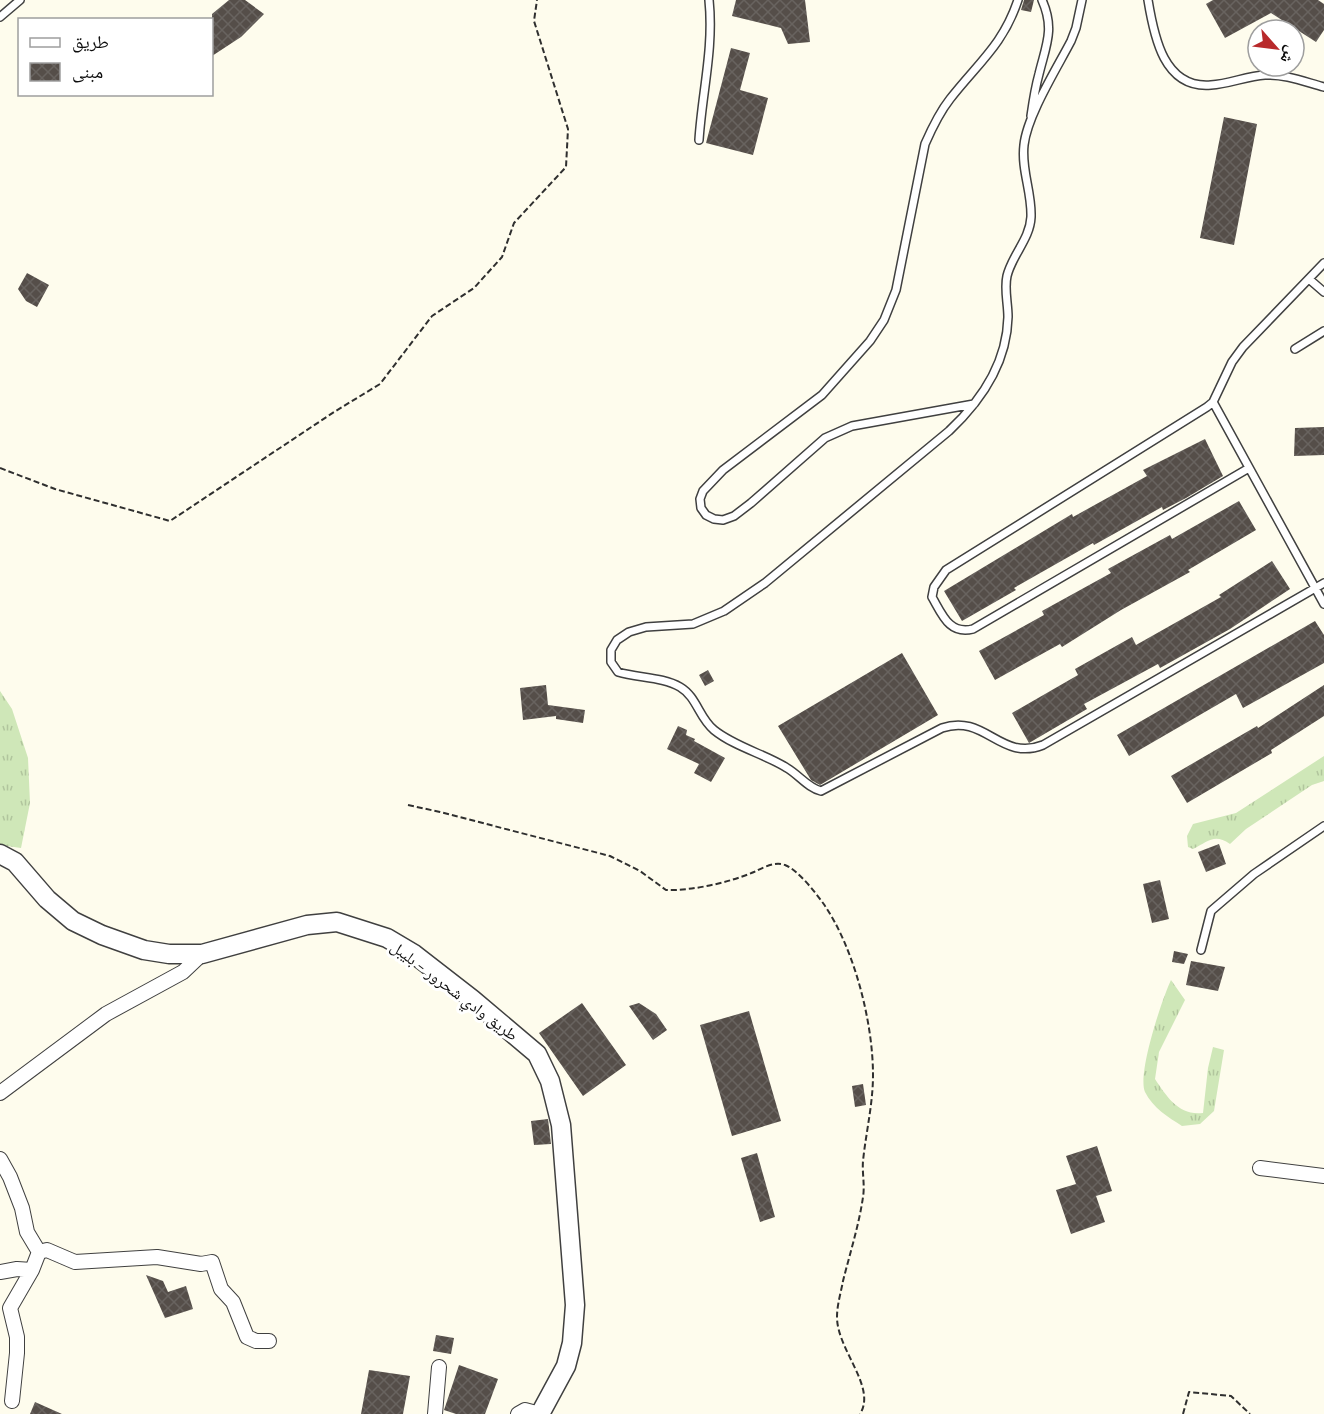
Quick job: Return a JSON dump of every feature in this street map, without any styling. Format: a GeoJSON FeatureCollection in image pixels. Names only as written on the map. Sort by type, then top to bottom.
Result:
{"type":"FeatureCollection","features":[{"type":"Feature","properties":{"kind":"street","name":"طريق وادي شحرور - بليبل"},"geometry":{"type":"LineString","coordinates":[[0,854],[15,862],[47,899],[73,921],[102,935],[144,950],[168,954],[202,954],[307,925],[337,922],[387,938],[414,954],[537,1054],[550,1082],[561,1125],[575,1305],[572,1343],[566,1366],[540,1414]]}},
{"type":"Feature","properties":{"kind":"street"},"geometry":{"type":"LineString","coordinates":[[0,1093],[106,1014],[183,972],[202,954]]}},
{"type":"Feature","properties":{"kind":"street"},"geometry":{"type":"LineString","coordinates":[[0,1159],[22,1208],[27,1232],[39,1252]]}},
{"type":"Feature","properties":{"kind":"street"},"geometry":{"type":"LineString","coordinates":[[1260,1168],[1324,1176]]}},
{"type":"Feature","properties":{"kind":"street"},"geometry":{"type":"LineString","coordinates":[[39,1252],[47,1251],[75,1263],[157,1257],[201,1264],[212,1262],[221,1289],[232,1302],[247,1337],[256,1341],[269,1341]]}},
{"type":"Feature","properties":{"kind":"street"},"geometry":{"type":"LineString","coordinates":[[12,1401],[17,1353],[10,1308],[32,1270],[39,1252]]}},
{"type":"Feature","properties":{"kind":"street"},"geometry":{"type":"LineString","coordinates":[[0,1272],[17,1269],[32,1270]]}},
{"type":"Feature","properties":{"kind":"street"},"geometry":{"type":"LineString","coordinates":[[435,1414],[439,1367]]}},
{"type":"Feature","properties":{"kind":"street"},"geometry":{"type":"LineString","coordinates":[[518,1414],[525,1410],[540,1414]]}},
{"type":"Feature","properties":{"kind":"lane"},"geometry":{"type":"LineString","coordinates":[[0,18],[20,0]]}},
{"type":"Feature","properties":{"kind":"lane"},"geometry":{"type":"LineString","coordinates":[[699,140],[700,117],[709,65],[711,25],[709,0]]}},
{"type":"Feature","properties":{"kind":"lane"},"geometry":{"type":"LineString","coordinates":[[974,404],[852,426],[825,438],[734,516],[723,520],[714,519],[706,515],[701,508],[700,499],[703,491],[723,470],[822,395],[870,341],[884,320],[896,290],[925,144],[949,100],[993,50],[1007,29],[1018,0]]}},
{"type":"Feature","properties":{"kind":"lane"},"geometry":{"type":"LineString","coordinates":[[1042,0],[1048,17],[1050,34],[1024,143],[1023,165],[1031,203],[1031,221],[1026,238],[1007,276],[1008,318],[998,363],[988,384],[963,419],[765,583],[724,611],[693,624],[646,627],[629,632],[617,640],[610,650],[611,662],[618,672],[681,687],[690,694],[703,718],[714,730],[786,767],[813,789],[821,791],[942,728],[954,724],[966,724],[1007,745],[1020,749],[1033,749],[1043,745],[1324,583]]}},
{"type":"Feature","properties":{"kind":"lane"},"geometry":{"type":"LineString","coordinates":[[1030,122],[1071,41],[1082,0]]}},
{"type":"Feature","properties":{"kind":"lane"},"geometry":{"type":"LineString","coordinates":[[1148,0],[1152,25],[1165,61],[1173,73],[1185,82],[1200,86],[1214,85],[1265,75],[1281,76],[1324,87]]}},
{"type":"Feature","properties":{"kind":"lane"},"geometry":{"type":"LineString","coordinates":[[1249,468],[973,629],[958,630],[952,627],[932,597],[934,586],[946,570],[1213,402],[1223,378],[1243,347],[1321,269],[1324,263]]}},
{"type":"Feature","properties":{"kind":"lane"},"geometry":{"type":"LineString","coordinates":[[1309,279],[1324,292]]}},
{"type":"Feature","properties":{"kind":"lane"},"geometry":{"type":"LineString","coordinates":[[1295,349],[1324,331]]}},
{"type":"Feature","properties":{"kind":"lane"},"geometry":{"type":"LineString","coordinates":[[1213,402],[1324,604]]}},
{"type":"Feature","properties":{"kind":"lane"},"geometry":{"type":"LineString","coordinates":[[1201,950],[1211,910],[1254,874],[1324,826]]}},
{"type":"Feature","properties":{"kind":"path"},"geometry":{"type":"LineString","coordinates":[[0,468],[54,489],[170,521],[380,384],[432,316],[474,288],[502,257],[514,223],[566,167],[568,129],[534,21],[537,0]]}},
{"type":"Feature","properties":{"kind":"path"},"geometry":{"type":"LineString","coordinates":[[408,806],[610,856],[640,871],[666,890],[729,882],[776,864],[784,865],[792,870],[814,891],[834,919],[849,950],[867,1015],[872,1046],[873,1077],[863,1163],[863,1199],[837,1317],[839,1336],[866,1395],[861,1414]]}},
{"type":"Feature","properties":{"kind":"path"},"geometry":{"type":"LineString","coordinates":[[1183,1414],[1189,1392],[1231,1396],[1251,1414]]}},
{"type":"Feature","properties":{"kind":"green space"},"geometry":{"type":"Polygon","coordinates":[[[0,691],[12,709],[28,758],[30,803],[21,848],[0,845],[0,691]]]}},
{"type":"Feature","properties":{"kind":"green space"},"geometry":{"type":"Polygon","coordinates":[[[1324,756],[1324,781],[1312,785],[1246,829],[1230,844],[1215,839],[1193,849],[1188,847],[1187,836],[1193,824],[1236,813],[1324,756]]]}},
{"type":"Feature","properties":{"kind":"green space"},"geometry":{"type":"Polygon","coordinates":[[[1171,980],[1185,1000],[1159,1052],[1155,1079],[1174,1104],[1187,1111],[1203,1113],[1213,1047],[1224,1050],[1214,1111],[1200,1124],[1182,1126],[1166,1116],[1148,1098],[1143,1083],[1147,1054],[1171,980]]]}},
{"type":"Feature","properties":{"kind":"building"},"geometry":{"type":"Polygon","coordinates":[[[229,0],[245,0],[264,14],[241,37],[213,55],[212,14],[229,0]]]}},
{"type":"Feature","properties":{"kind":"building"},"geometry":{"type":"Polygon","coordinates":[[[736,0],[805,0],[810,42],[788,44],[781,28],[732,16],[736,0]]]}},
{"type":"Feature","properties":{"kind":"building"},"geometry":{"type":"Polygon","coordinates":[[[1024,0],[1034,0],[1031,12],[1021,10],[1024,0]]]}},
{"type":"Feature","properties":{"kind":"building"},"geometry":{"type":"Polygon","coordinates":[[[1213,0],[1318,0],[1324,4],[1324,30],[1316,42],[1306,36],[1306,18],[1279,18],[1271,13],[1262,18],[1246,18],[1246,27],[1225,38],[1206,4],[1213,0]]]}},
{"type":"Feature","properties":{"kind":"building"},"geometry":{"type":"Polygon","coordinates":[[[731,48],[750,53],[740,90],[768,98],[753,155],[706,143],[731,48]]]}},
{"type":"Feature","properties":{"kind":"building"},"geometry":{"type":"Polygon","coordinates":[[[1224,117],[1257,124],[1234,245],[1200,238],[1224,117]]]}},
{"type":"Feature","properties":{"kind":"building"},"geometry":{"type":"Polygon","coordinates":[[[27,273],[49,285],[37,307],[26,301],[18,289],[27,273]]]}},
{"type":"Feature","properties":{"kind":"building"},"geometry":{"type":"Polygon","coordinates":[[[1324,427],[1324,455],[1294,456],[1295,428],[1324,427]]]}},
{"type":"Feature","properties":{"kind":"building"},"geometry":{"type":"Polygon","coordinates":[[[1205,439],[1223,476],[1163,510],[1162,507],[1094,545],[1093,543],[962,621],[944,591],[1072,514],[1073,517],[1147,476],[1143,470],[1205,439]]]}},
{"type":"Feature","properties":{"kind":"building"},"geometry":{"type":"Polygon","coordinates":[[[1239,501],[1256,530],[1188,570],[1190,572],[1121,610],[1062,647],[1060,644],[995,680],[979,651],[1044,615],[1042,611],[1111,573],[1108,569],[1170,535],[1172,539],[1239,501]]]}},
{"type":"Feature","properties":{"kind":"building"},"geometry":{"type":"Polygon","coordinates":[[[1272,561],[1290,589],[1230,629],[1160,668],[1158,664],[1084,704],[1087,709],[1029,743],[1012,713],[1078,675],[1075,669],[1132,637],[1136,645],[1221,597],[1219,595],[1272,561]]]}},
{"type":"Feature","properties":{"kind":"building"},"geometry":{"type":"Polygon","coordinates":[[[1315,621],[1324,635],[1324,663],[1243,708],[1236,694],[1129,756],[1117,735],[1315,621]]]}},
{"type":"Feature","properties":{"kind":"building"},"geometry":{"type":"Polygon","coordinates":[[[902,653],[938,715],[820,785],[811,780],[778,726],[902,653]]]}},
{"type":"Feature","properties":{"kind":"building"},"geometry":{"type":"Polygon","coordinates":[[[708,670],[714,681],[705,686],[699,675],[708,670]]]}},
{"type":"Feature","properties":{"kind":"building"},"geometry":{"type":"Polygon","coordinates":[[[546,685],[548,705],[585,710],[583,723],[556,719],[556,716],[523,720],[520,688],[546,685]]]}},
{"type":"Feature","properties":{"kind":"building"},"geometry":{"type":"Polygon","coordinates":[[[1324,685],[1324,716],[1271,750],[1272,753],[1187,803],[1171,776],[1257,726],[1258,728],[1324,685]]]}},
{"type":"Feature","properties":{"kind":"building"},"geometry":{"type":"Polygon","coordinates":[[[678,726],[687,730],[686,735],[695,739],[694,741],[725,758],[711,782],[694,773],[699,764],[667,749],[678,726]]]}},
{"type":"Feature","properties":{"kind":"building"},"geometry":{"type":"Polygon","coordinates":[[[1219,844],[1226,864],[1206,872],[1198,852],[1219,844]]]}},
{"type":"Feature","properties":{"kind":"building"},"geometry":{"type":"Polygon","coordinates":[[[1160,880],[1169,919],[1152,923],[1143,884],[1160,880]]]}},
{"type":"Feature","properties":{"kind":"building"},"geometry":{"type":"Polygon","coordinates":[[[1174,951],[1188,954],[1184,964],[1172,962],[1174,951]]]}},
{"type":"Feature","properties":{"kind":"building"},"geometry":{"type":"Polygon","coordinates":[[[1191,961],[1225,967],[1218,991],[1186,985],[1191,961]]]}},
{"type":"Feature","properties":{"kind":"building"},"geometry":{"type":"Polygon","coordinates":[[[582,1003],[626,1065],[583,1096],[539,1033],[582,1003]]]}},
{"type":"Feature","properties":{"kind":"building"},"geometry":{"type":"Polygon","coordinates":[[[639,1003],[656,1014],[667,1030],[653,1040],[629,1006],[639,1003]]]}},
{"type":"Feature","properties":{"kind":"building"},"geometry":{"type":"Polygon","coordinates":[[[749,1011],[781,1121],[732,1136],[700,1025],[749,1011]]]}},
{"type":"Feature","properties":{"kind":"building"},"geometry":{"type":"Polygon","coordinates":[[[863,1084],[866,1105],[855,1107],[852,1086],[863,1084]]]}},
{"type":"Feature","properties":{"kind":"building"},"geometry":{"type":"Polygon","coordinates":[[[548,1119],[551,1144],[534,1145],[531,1121],[548,1119]]]}},
{"type":"Feature","properties":{"kind":"building"},"geometry":{"type":"Polygon","coordinates":[[[1097,1146],[1112,1191],[1096,1196],[1105,1222],[1071,1234],[1056,1190],[1076,1184],[1066,1156],[1097,1146]]]}},
{"type":"Feature","properties":{"kind":"building"},"geometry":{"type":"Polygon","coordinates":[[[757,1153],[775,1217],[760,1222],[741,1158],[757,1153]]]}},
{"type":"Feature","properties":{"kind":"building"},"geometry":{"type":"Polygon","coordinates":[[[146,1275],[163,1281],[168,1292],[186,1286],[193,1309],[165,1318],[146,1275]]]}},
{"type":"Feature","properties":{"kind":"building"},"geometry":{"type":"Polygon","coordinates":[[[436,1335],[454,1338],[451,1354],[433,1351],[436,1335]]]}},
{"type":"Feature","properties":{"kind":"building"},"geometry":{"type":"Polygon","coordinates":[[[459,1365],[498,1379],[485,1414],[456,1414],[444,1410],[459,1365]]]}},
{"type":"Feature","properties":{"kind":"building"},"geometry":{"type":"Polygon","coordinates":[[[369,1370],[410,1376],[403,1414],[361,1414],[369,1370]]]}},
{"type":"Feature","properties":{"kind":"building"},"geometry":{"type":"Polygon","coordinates":[[[35,1402],[62,1414],[30,1414],[35,1402]]]}}]}
